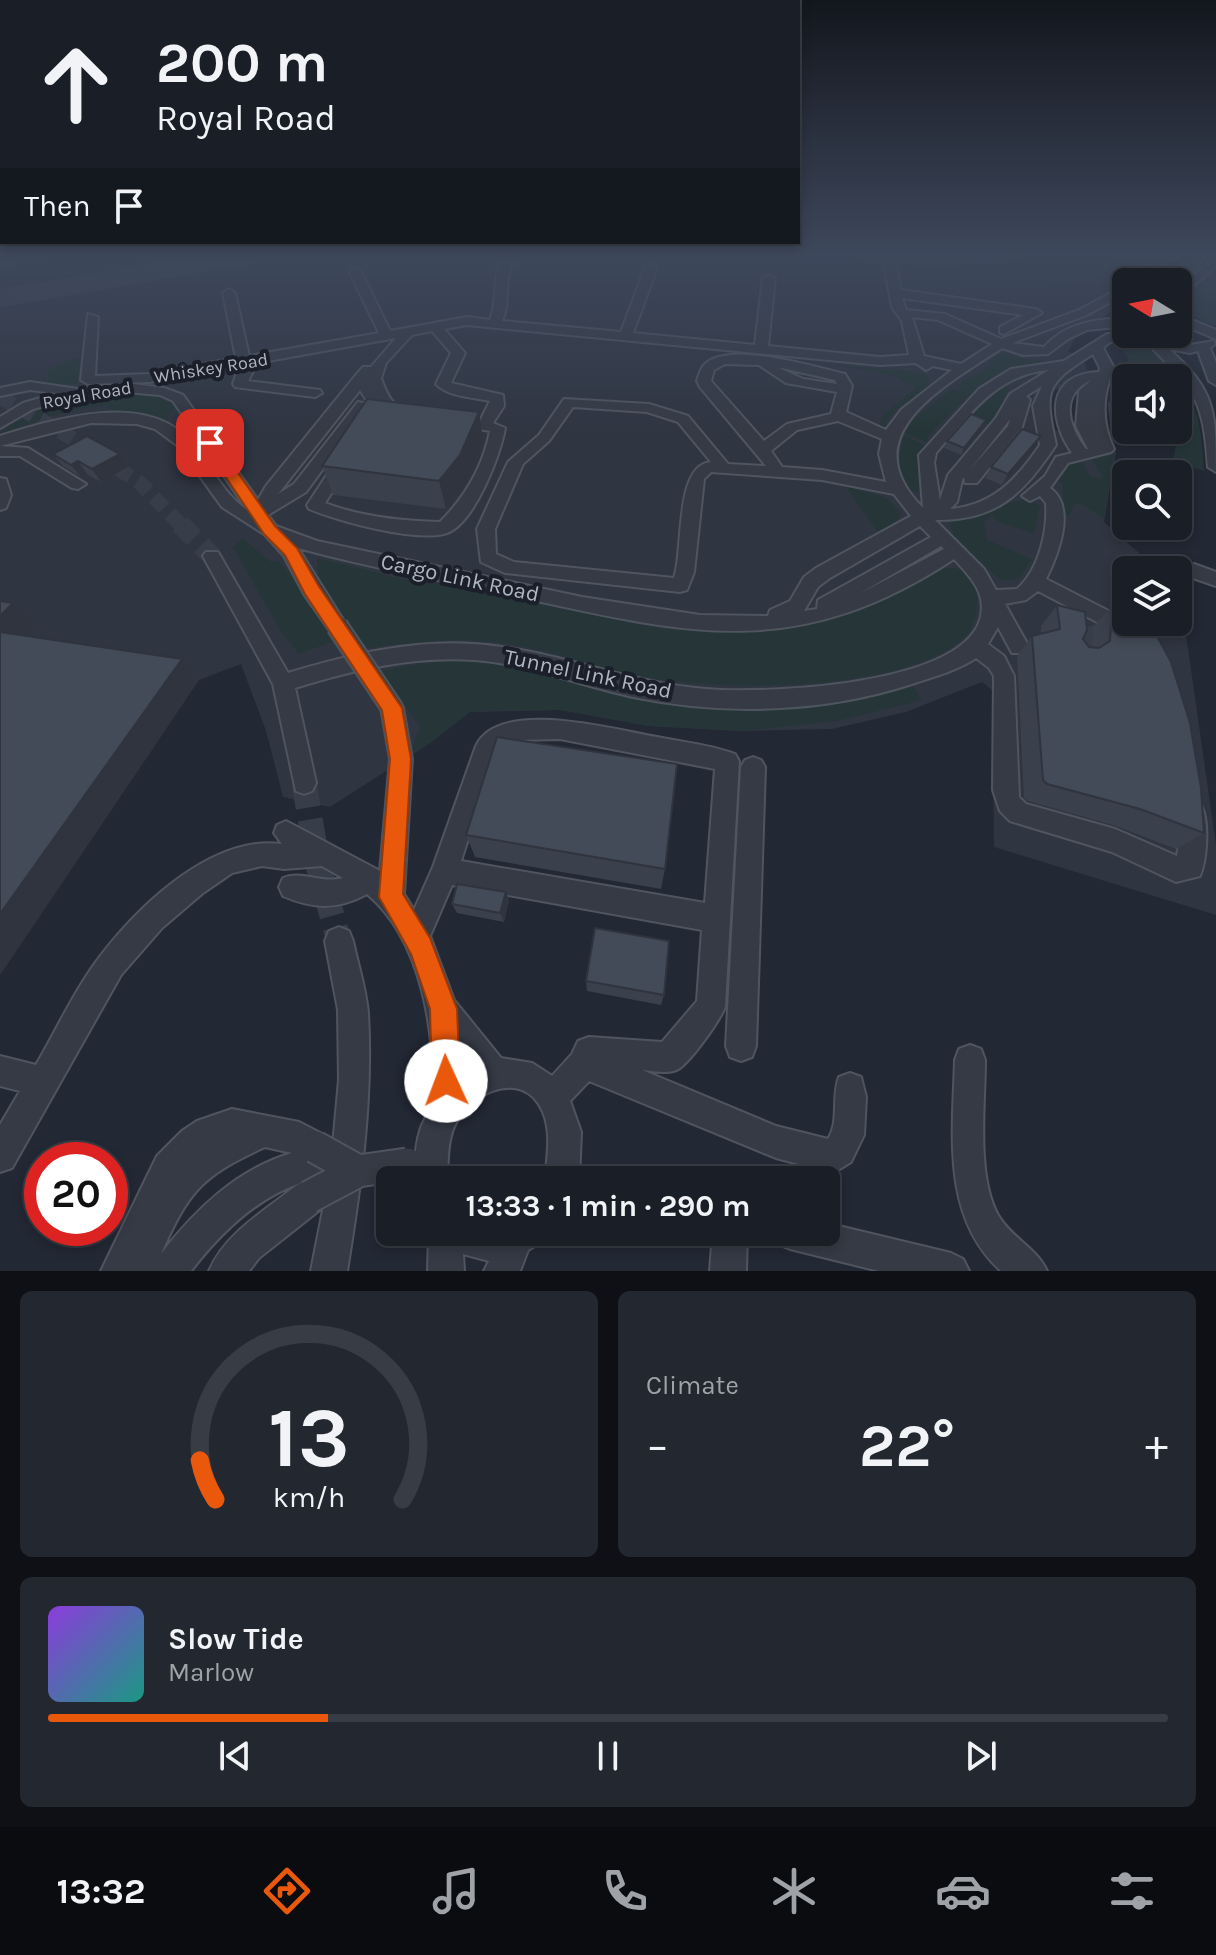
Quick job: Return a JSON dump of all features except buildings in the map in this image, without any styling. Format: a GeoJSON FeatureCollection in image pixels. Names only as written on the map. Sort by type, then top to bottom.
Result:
{"type":"FeatureCollection","features":[{"type":"Feature","properties":{"kind":"street"},"geometry":{"type":"LineString","coordinates":[[235,312],[248,359],[240,384],[315,393]]}},
{"type":"Feature","properties":{"kind":"street"},"geometry":{"type":"LineString","coordinates":[[375,312],[386,335]]}},
{"type":"Feature","properties":{"kind":"street"},"geometry":{"type":"LineString","coordinates":[[495,323],[501,312]]}},
{"type":"Feature","properties":{"kind":"street"},"geometry":{"type":"LineString","coordinates":[[626,336],[635,312]]}},
{"type":"Feature","properties":{"kind":"street"},"geometry":{"type":"LineString","coordinates":[[762,356],[766,312]]}},
{"type":"Feature","properties":{"kind":"street"},"geometry":{"type":"LineString","coordinates":[[1019,647],[976,570],[899,490],[887,454],[902,416],[1036,313],[1031,312]]}},
{"type":"Feature","properties":{"kind":"street"},"geometry":{"type":"LineString","coordinates":[[997,340],[1081,312]]}},
{"type":"Feature","properties":{"kind":"street"},"geometry":{"type":"LineString","coordinates":[[903,313],[940,317],[1021,351],[1043,353],[1055,340],[1072,331],[1112,323]]}},
{"type":"Feature","properties":{"kind":"street"},"geometry":{"type":"LineString","coordinates":[[903,313],[908,321],[913,350],[946,384]]}},
{"type":"Feature","properties":{"kind":"street","name":"Whiskey Road"},"geometry":{"type":"LineString","coordinates":[[92,317],[88,380],[150,378],[248,359],[271,358],[457,321],[626,336],[762,356],[880,361],[919,359],[965,369]]}},
{"type":"Feature","properties":{"kind":"street"},"geometry":{"type":"LineString","coordinates":[[434,325],[458,353],[443,384],[450,389],[498,398],[497,406],[484,425]]}},
{"type":"Feature","properties":{"kind":"street"},"geometry":{"type":"LineString","coordinates":[[1192,326],[1210,340],[1216,381]]}},
{"type":"Feature","properties":{"kind":"street"},"geometry":{"type":"LineString","coordinates":[[358,383],[377,400],[376,413],[315,505],[346,519],[411,528],[444,528],[466,508],[496,445],[498,428],[390,410],[379,395],[374,378],[380,362],[406,335],[404,331]]}},
{"type":"Feature","properties":{"kind":"street"},"geometry":{"type":"LineString","coordinates":[[926,516],[969,513],[1015,501],[1041,490],[1062,460],[1106,449],[1097,429],[1091,400],[1106,361],[1096,347],[1080,342],[1072,331]]}},
{"type":"Feature","properties":{"kind":"street"},"geometry":{"type":"LineString","coordinates":[[758,623],[797,606],[811,582],[823,573],[949,502],[954,479],[1000,434],[1015,427],[1029,390],[1112,337]]}},
{"type":"Feature","properties":{"kind":"street"},"geometry":{"type":"LineString","coordinates":[[1158,348],[1188,374],[1207,401],[1214,434],[1216,467]]}},
{"type":"Feature","properties":{"kind":"street"},"geometry":{"type":"LineString","coordinates":[[252,515],[378,358],[394,350]]}},
{"type":"Feature","properties":{"kind":"street"},"geometry":{"type":"LineString","coordinates":[[763,449],[792,427],[838,417],[844,389],[840,377],[762,356],[729,360],[708,369],[704,381],[713,398],[763,449],[776,470]]}},
{"type":"Feature","properties":{"kind":"street"},"geometry":{"type":"LineString","coordinates":[[926,516],[934,498],[926,466],[927,455],[979,395],[1001,378],[1032,368],[1059,370]]}},
{"type":"Feature","properties":{"kind":"street"},"geometry":{"type":"LineString","coordinates":[[995,504],[1013,492],[1044,451],[1048,437],[1041,400],[1059,370]]}},
{"type":"Feature","properties":{"kind":"street"},"geometry":{"type":"LineString","coordinates":[[1089,452],[1064,427],[1065,394],[1071,385],[1090,376],[1102,378]]}},
{"type":"Feature","properties":{"kind":"street"},"geometry":{"type":"LineString","coordinates":[[0,392],[40,383],[92,393]]}},
{"type":"Feature","properties":{"kind":"street"},"geometry":{"type":"LineString","coordinates":[[252,515],[281,502],[300,488],[363,405],[358,383]]}},
{"type":"Feature","properties":{"kind":"street","name":"Royal Road"},"geometry":{"type":"LineString","coordinates":[[0,424],[31,405],[143,386],[167,391],[178,398],[252,515]]}},
{"type":"Feature","properties":{"kind":"street"},"geometry":{"type":"LineString","coordinates":[[722,466],[683,419],[649,408],[569,402],[544,438],[516,462],[486,529],[487,557],[511,568],[680,585],[685,572],[696,478],[707,467],[776,470],[899,490]]}},
{"type":"Feature","properties":{"kind":"street"},"geometry":{"type":"LineString","coordinates":[[839,414],[892,438]]}},
{"type":"Feature","properties":{"kind":"street","name":"Cargo Link Road"},"geometry":{"type":"LineString","coordinates":[[0,441],[84,419],[129,419],[152,424],[182,441],[213,486],[270,530],[321,549],[679,622],[758,623],[800,618],[949,544]]}},
{"type":"Feature","properties":{"kind":"street"},"geometry":{"type":"LineString","coordinates":[[0,451],[23,451],[78,484]]}},
{"type":"Feature","properties":{"kind":"street"},"geometry":{"type":"LineString","coordinates":[[0,483],[3,495],[0,504]]}},
{"type":"Feature","properties":{"kind":"street"},"geometry":{"type":"LineString","coordinates":[[992,597],[1022,595],[1036,582],[1054,528],[1055,504],[1051,496],[1041,490]]}},
{"type":"Feature","properties":{"kind":"street"},"geometry":{"type":"LineString","coordinates":[[270,530],[291,552],[311,589],[392,708],[401,759],[391,897]]}},
{"type":"Feature","properties":{"kind":"street"},"geometry":{"type":"LineString","coordinates":[[212,556],[283,683],[304,783]]}},
{"type":"Feature","properties":{"kind":"street"},"geometry":{"type":"LineString","coordinates":[[1194,571],[1216,579]]}},
{"type":"Feature","properties":{"kind":"street"},"geometry":{"type":"LineString","coordinates":[[1036,582],[1095,623],[1133,632],[1141,643]]}},
{"type":"Feature","properties":{"kind":"street"},"geometry":{"type":"LineString","coordinates":[[992,597],[993,614],[989,630],[976,646],[997,662],[1004,676],[1005,790],[1008,803],[1019,813],[1030,810],[1146,848],[1176,869],[1191,867],[1194,821],[1188,792]]}},
{"type":"Feature","properties":{"kind":"street","name":"Tunnel Link Road"},"geometry":{"type":"LineString","coordinates":[[283,683],[383,658],[430,651],[473,652],[515,656],[634,688],[702,697],[799,697],[857,690],[905,679],[941,666],[976,646]]}},
{"type":"Feature","properties":{"kind":"street"},"geometry":{"type":"LineString","coordinates":[[415,938],[445,871],[487,746],[500,737],[518,730],[560,729],[727,761],[711,1007],[669,1057],[589,1052],[583,1065],[553,1097]]}},
{"type":"Feature","properties":{"kind":"street"},"geometry":{"type":"LineString","coordinates":[[741,1046],[753,767]]}},
{"type":"Feature","properties":{"kind":"street"},"geometry":{"type":"LineString","coordinates":[[286,833],[368,878],[391,897],[415,938],[443,1009],[492,1071]]}},
{"type":"Feature","properties":{"kind":"street"},"geometry":{"type":"LineString","coordinates":[[0,1156],[106,973],[121,951],[153,919],[194,884],[227,862],[262,854],[284,857],[322,854]]}},
{"type":"Feature","properties":{"kind":"street"},"geometry":{"type":"LineString","coordinates":[[445,871],[718,919]]}},
{"type":"Feature","properties":{"kind":"street"},"geometry":{"type":"LineString","coordinates":[[292,887],[321,896],[334,896],[368,878]]}},
{"type":"Feature","properties":{"kind":"street"},"geometry":{"type":"LineString","coordinates":[[329,1271],[347,1168],[354,1080],[353,1010],[339,941]]}},
{"type":"Feature","properties":{"kind":"street"},"geometry":{"type":"LineString","coordinates":[[443,1009],[447,1105]]}},
{"type":"Feature","properties":{"kind":"street"},"geometry":{"type":"LineString","coordinates":[[970,1060],[970,1159],[976,1203],[986,1227],[1003,1250],[1029,1271]]}},
{"type":"Feature","properties":{"kind":"street"},"geometry":{"type":"LineString","coordinates":[[583,1065],[600,1068],[776,1142],[833,1157],[842,1150],[850,1123],[850,1088]]}},
{"type":"Feature","properties":{"kind":"street"},"geometry":{"type":"LineString","coordinates":[[422,1166],[447,1105],[475,1078],[492,1071],[509,1070],[526,1073],[541,1083],[553,1097],[567,1136],[564,1166]]}},
{"type":"Feature","properties":{"kind":"street"},"geometry":{"type":"LineString","coordinates":[[0,1071],[44,1082]]}},
{"type":"Feature","properties":{"kind":"street"},"geometry":{"type":"LineString","coordinates":[[119,1271],[160,1182],[179,1154],[200,1137],[232,1125],[260,1133],[299,1138],[327,1168]]}},
{"type":"Feature","properties":{"kind":"street"},"geometry":{"type":"LineString","coordinates":[[133,1271],[163,1211],[186,1176],[207,1158],[260,1133]]}},
{"type":"Feature","properties":{"kind":"street"},"geometry":{"type":"LineString","coordinates":[[169,1271],[187,1256],[232,1203],[275,1176],[327,1168],[376,1167]]}},
{"type":"Feature","properties":{"kind":"street"},"geometry":{"type":"LineString","coordinates":[[227,1271],[247,1246],[327,1168]]}},
{"type":"Feature","properties":{"kind":"street"},"geometry":{"type":"LineString","coordinates":[[840,1245],[940,1270]]}},
{"type":"Feature","properties":{"kind":"street"},"geometry":{"type":"LineString","coordinates":[[446,1246],[446,1271]]}},
{"type":"Feature","properties":{"kind":"street"},"geometry":{"type":"LineString","coordinates":[[502,1271],[516,1246]]}},
{"type":"Feature","properties":{"kind":"street"},"geometry":{"type":"LineString","coordinates":[[728,1271],[729,1246]]}},
{"type":"Feature","properties":{"kind":"shaded area"},"geometry":{"type":"Polygon","coordinates":[[[0,312],[1110,312],[1076,336],[1068,352],[1082,355],[1088,373],[1050,393],[1046,422],[1057,431],[1071,431],[1084,443],[1116,451],[1112,460],[1104,522],[1112,529],[1112,540],[1124,540],[1142,556],[1112,556],[1112,636],[1186,636],[1216,845],[1216,915],[994,847],[992,690],[982,682],[906,712],[832,729],[742,731],[648,726],[561,710],[470,712],[430,743],[330,807],[283,797],[266,731],[241,664],[199,680],[0,975],[0,312]]]}},
{"type":"Feature","properties":{"kind":"shaded area"},"geometry":{"type":"Polygon","coordinates":[[[1192,312],[1216,312],[1216,326],[1192,316],[1192,312]]]}},
{"type":"Feature","properties":{"kind":"shaded area"},"geometry":{"type":"Polygon","coordinates":[[[1121,348],[1150,349],[1164,364],[1127,364],[1129,359],[1121,348]]]}},
{"type":"Feature","properties":{"kind":"shaded area"},"geometry":{"type":"Polygon","coordinates":[[[1002,352],[1043,361],[1004,371],[991,378],[942,422],[927,438],[928,443],[904,433],[913,420],[953,388],[960,391],[963,388],[958,386],[990,365],[989,361],[1002,352]]]}},
{"type":"Feature","properties":{"kind":"shaded area"},"geometry":{"type":"Polygon","coordinates":[[[80,357],[77,383],[63,384],[61,387],[48,385],[48,370],[80,357]]]}},
{"type":"Feature","properties":{"kind":"shaded area"},"geometry":{"type":"Polygon","coordinates":[[[835,365],[921,372],[927,375],[930,386],[894,411],[884,426],[880,426],[882,416],[916,388],[893,376],[835,365]]]}},
{"type":"Feature","properties":{"kind":"shaded area"},"geometry":{"type":"Polygon","coordinates":[[[1001,384],[1009,386],[1002,410],[990,425],[965,416],[1001,384]]]}},
{"type":"Feature","properties":{"kind":"shaded area"},"geometry":{"type":"Polygon","coordinates":[[[126,389],[161,394],[176,407],[168,415],[167,421],[108,409],[109,405],[54,415],[0,434],[23,415],[42,405],[61,400],[70,401],[69,406],[76,406],[79,397],[126,389]]]}},
{"type":"Feature","properties":{"kind":"shaded area"},"geometry":{"type":"Polygon","coordinates":[[[1192,403],[1201,434],[1204,471],[1192,467],[1192,460],[1173,460],[1176,444],[1192,444],[1192,403]]]}},
{"type":"Feature","properties":{"kind":"shaded area"},"geometry":{"type":"Polygon","coordinates":[[[903,435],[927,446],[918,465],[925,490],[923,493],[909,491],[904,485],[897,458],[903,435]]]}},
{"type":"Feature","properties":{"kind":"shaded area"},"geometry":{"type":"Polygon","coordinates":[[[1114,451],[1104,519],[1083,505],[1074,504],[1070,515],[1065,515],[1062,483],[1056,480],[1066,465],[1080,459],[1090,476],[1104,479],[1092,460],[1111,455],[1114,451]]]}},
{"type":"Feature","properties":{"kind":"shaded area"},"geometry":{"type":"Polygon","coordinates":[[[845,486],[887,498],[900,512],[900,517],[883,533],[877,531],[845,486]]]}},
{"type":"Feature","properties":{"kind":"shaded area"},"geometry":{"type":"Polygon","coordinates":[[[1029,498],[1040,507],[1034,534],[997,521],[992,515],[984,522],[987,540],[1032,559],[1018,580],[1001,580],[955,541],[950,523],[958,517],[1029,498]]]}},
{"type":"Feature","properties":{"kind":"shaded area"},"geometry":{"type":"Polygon","coordinates":[[[243,539],[271,562],[279,561],[306,593],[337,640],[299,654],[280,630],[233,547],[243,539]]]}},
{"type":"Feature","properties":{"kind":"shaded area"},"geometry":{"type":"Polygon","coordinates":[[[317,558],[406,580],[416,579],[667,630],[668,627],[742,630],[817,622],[875,603],[945,568],[962,570],[970,577],[975,587],[977,611],[969,633],[962,640],[934,657],[898,669],[814,683],[689,683],[635,675],[533,649],[491,642],[428,641],[365,649],[319,584],[317,558]]]}},
{"type":"Feature","properties":{"kind":"shaded area"},"geometry":{"type":"Polygon","coordinates":[[[481,659],[550,672],[821,703],[856,699],[913,686],[922,700],[837,721],[742,731],[648,726],[561,710],[471,711],[430,743],[410,754],[420,727],[382,671],[438,660],[481,659]]]}},
{"type":"Feature","properties":{"kind":"tunnel"},"geometry":{"type":"LineString","coordinates":[[0,397],[62,432],[140,483],[182,526]]}},
{"type":"Feature","properties":{"kind":"tunnel"},"geometry":{"type":"LineString","coordinates":[[182,526],[212,556]]}},
{"type":"Feature","properties":{"kind":"tunnel"},"geometry":{"type":"LineString","coordinates":[[1090,626],[1096,667]]}},
{"type":"Feature","properties":{"kind":"tunnel"},"geometry":{"type":"LineString","coordinates":[[304,783],[318,865],[339,941]]}},
{"type":"Feature","properties":{"kind":"route"},"geometry":{"type":"LineString","coordinates":[[210,443],[270,530],[291,552],[311,589],[392,708],[401,759],[391,897],[421,947],[443,1009],[446,1081]]}}]}
